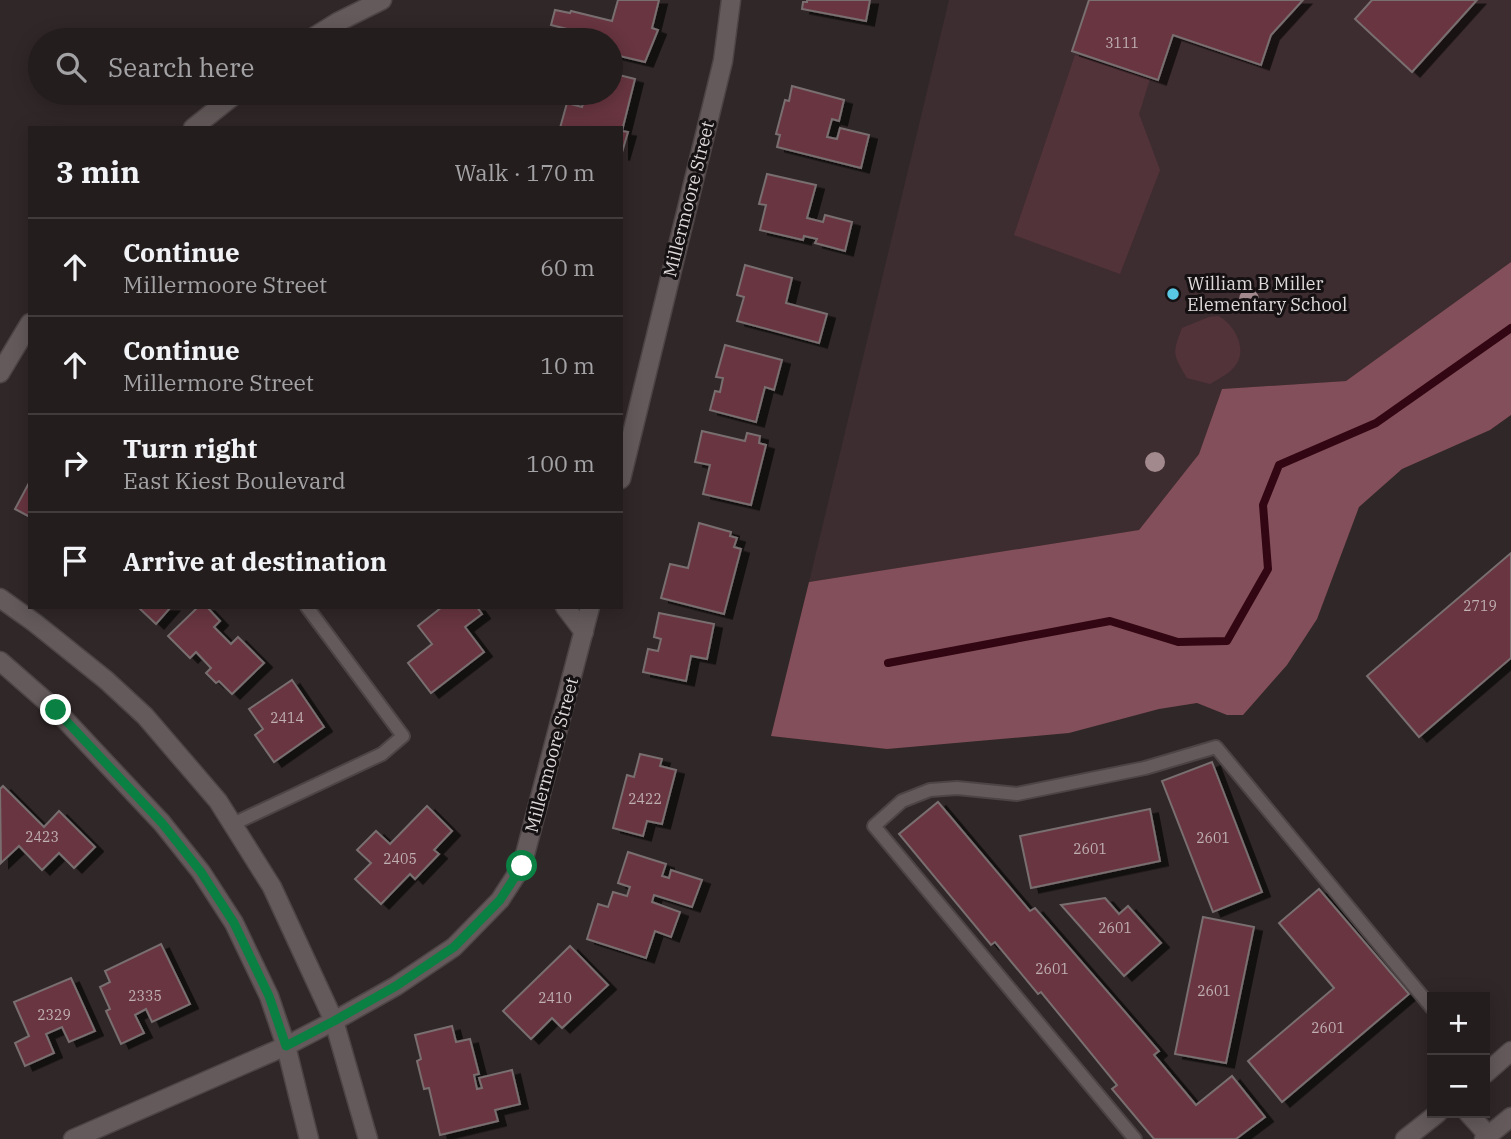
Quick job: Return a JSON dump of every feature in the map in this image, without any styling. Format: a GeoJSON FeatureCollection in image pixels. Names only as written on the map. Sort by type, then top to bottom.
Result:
{"type":"FeatureCollection","features":[{"type":"Feature","properties":{"kind":"street"},"geometry":{"type":"LineString","coordinates":[[324,28],[351,7],[382,0]]}},
{"type":"Feature","properties":{"kind":"street","name":"Millermoore Street"},"geometry":{"type":"LineString","coordinates":[[623,471],[723,61],[731,0]]}},
{"type":"Feature","properties":{"kind":"street"},"geometry":{"type":"LineString","coordinates":[[199,126],[223,105]]}},
{"type":"Feature","properties":{"kind":"street"},"geometry":{"type":"LineString","coordinates":[[0,373],[28,326]]}},
{"type":"Feature","properties":{"kind":"street"},"geometry":{"type":"LineString","coordinates":[[0,598],[67,648],[145,716],[218,801],[272,887],[334,1021],[368,1139]]}},
{"type":"Feature","properties":{"kind":"street"},"geometry":{"type":"LineString","coordinates":[[567,609],[584,632]]}},
{"type":"Feature","properties":{"kind":"street","name":"Millermoore Street"},"geometry":{"type":"LineString","coordinates":[[73,1139],[286,1046],[334,1021],[396,986],[454,947],[500,900],[522,866],[590,609]]}},
{"type":"Feature","properties":{"kind":"street"},"geometry":{"type":"LineString","coordinates":[[0,661],[56,710],[162,823],[201,872],[234,923],[269,996],[286,1046],[309,1139]]}},
{"type":"Feature","properties":{"kind":"street"},"geometry":{"type":"LineString","coordinates":[[1490,1069],[1511,1051]]}},
{"type":"Feature","properties":{"kind":"street"},"geometry":{"type":"LineString","coordinates":[[1472,1118],[1486,1137],[1511,1117]]}},
{"type":"Feature","properties":{"kind":"street"},"geometry":{"type":"LineString","coordinates":[[1405,1139],[1432,1118]]}},
{"type":"Feature","properties":{"kind":"lane"},"geometry":{"type":"LineString","coordinates":[[233,824],[382,754],[404,736],[309,609]]}},
{"type":"Feature","properties":{"kind":"lane"},"geometry":{"type":"LineString","coordinates":[[1135,1139],[874,826],[902,801],[930,790],[957,788],[1017,794],[1145,768],[1216,747],[1427,1002]]}},
{"type":"Feature","properties":{"kind":"shaded area","name":"William B Miller Elementary School"},"geometry":{"type":"Polygon","coordinates":[[[949,0],[1511,0],[1511,262],[1346,381],[1222,389],[1199,454],[1139,530],[809,582],[949,0]]]}},
{"type":"Feature","properties":{"kind":"shaded area"},"geometry":{"type":"Polygon","coordinates":[[[1075,55],[1150,79],[1139,114],[1160,170],[1120,274],[1014,235],[1075,55]]]}},
{"type":"Feature","properties":{"kind":"shaded area"},"geometry":{"type":"Polygon","coordinates":[[[1511,262],[1511,415],[1490,430],[1402,469],[1359,507],[1317,619],[1287,665],[1243,715],[1227,715],[1197,703],[1159,709],[1069,733],[887,749],[771,736],[809,582],[1139,530],[1199,454],[1222,389],[1346,381],[1511,262]]]}},
{"type":"Feature","properties":{"kind":"shaded area"},"geometry":{"type":"Polygon","coordinates":[[[1218,316],[1229,324],[1237,336],[1240,357],[1235,367],[1210,384],[1187,378],[1176,354],[1182,328],[1218,316]]]}},
{"type":"Feature","properties":{"kind":"building"},"geometry":{"type":"Polygon","coordinates":[[[618,0],[659,0],[652,28],[658,30],[645,62],[623,57],[623,28],[563,28],[551,25],[555,10],[612,21],[618,0]]]}},
{"type":"Feature","properties":{"kind":"building"},"geometry":{"type":"Polygon","coordinates":[[[870,0],[866,21],[802,9],[803,2],[870,0]]]}},
{"type":"Feature","properties":{"kind":"building"},"geometry":{"type":"Polygon","coordinates":[[[1089,0],[1303,0],[1271,35],[1261,65],[1173,35],[1158,80],[1072,51],[1089,0]]]}},
{"type":"Feature","properties":{"kind":"building"},"geometry":{"type":"Polygon","coordinates":[[[1372,0],[1477,0],[1412,72],[1355,19],[1372,0]]]}},
{"type":"Feature","properties":{"kind":"building"},"geometry":{"type":"Polygon","coordinates":[[[623,76],[635,79],[623,127],[561,126],[566,105],[623,105],[623,76]]]}},
{"type":"Feature","properties":{"kind":"building"},"geometry":{"type":"Polygon","coordinates":[[[792,86],[844,100],[839,121],[832,119],[827,137],[837,139],[840,128],[869,135],[861,168],[777,147],[780,135],[776,134],[785,100],[789,101],[792,86]]]}},
{"type":"Feature","properties":{"kind":"building"},"geometry":{"type":"Polygon","coordinates":[[[623,131],[628,132],[623,149],[623,131]]]}},
{"type":"Feature","properties":{"kind":"building"},"geometry":{"type":"Polygon","coordinates":[[[767,174],[816,185],[807,218],[823,222],[825,215],[852,222],[845,251],[815,243],[817,239],[804,236],[803,240],[760,230],[766,205],[759,204],[767,174]]]}},
{"type":"Feature","properties":{"kind":"building"},"geometry":{"type":"Polygon","coordinates":[[[745,265],[792,278],[786,303],[827,314],[819,343],[737,321],[744,297],[737,295],[745,265]]]}},
{"type":"Feature","properties":{"kind":"building"},"geometry":{"type":"Polygon","coordinates":[[[725,345],[782,360],[774,390],[765,387],[756,422],[710,410],[715,391],[720,392],[723,378],[716,377],[725,345]]]}},
{"type":"Feature","properties":{"kind":"building"},"geometry":{"type":"Polygon","coordinates":[[[702,431],[745,441],[747,433],[760,436],[759,443],[766,445],[751,505],[703,494],[710,465],[695,462],[702,431]]]}},
{"type":"Feature","properties":{"kind":"building"},"geometry":{"type":"Polygon","coordinates":[[[28,485],[28,516],[15,509],[28,485]]]}},
{"type":"Feature","properties":{"kind":"building"},"geometry":{"type":"Polygon","coordinates":[[[699,523],[731,532],[730,536],[737,538],[734,547],[741,549],[724,614],[661,598],[670,564],[688,568],[699,523]]]}},
{"type":"Feature","properties":{"kind":"building"},"geometry":{"type":"Polygon","coordinates":[[[1511,553],[1511,658],[1419,737],[1367,676],[1511,553]]]}},
{"type":"Feature","properties":{"kind":"building"},"geometry":{"type":"Polygon","coordinates":[[[140,609],[169,609],[156,624],[140,609]]]}},
{"type":"Feature","properties":{"kind":"building"},"geometry":{"type":"Polygon","coordinates":[[[196,609],[209,609],[220,621],[214,627],[231,644],[238,637],[264,663],[232,694],[206,673],[211,668],[196,652],[190,658],[168,636],[196,609]]]}},
{"type":"Feature","properties":{"kind":"building"},"geometry":{"type":"Polygon","coordinates":[[[439,609],[478,609],[482,614],[465,627],[484,652],[431,693],[408,663],[432,644],[418,626],[439,609]]]}},
{"type":"Feature","properties":{"kind":"building"},"geometry":{"type":"Polygon","coordinates":[[[659,613],[714,624],[707,659],[691,656],[686,681],[643,672],[648,649],[658,651],[661,639],[654,637],[659,613]]]}},
{"type":"Feature","properties":{"kind":"building"},"geometry":{"type":"Polygon","coordinates":[[[292,680],[324,727],[274,762],[255,735],[263,729],[249,709],[292,680]]]}},
{"type":"Feature","properties":{"kind":"building"},"geometry":{"type":"Polygon","coordinates":[[[640,754],[662,759],[660,766],[676,770],[662,824],[647,821],[643,836],[613,828],[627,775],[634,777],[640,754]]]}},
{"type":"Feature","properties":{"kind":"building"},"geometry":{"type":"Polygon","coordinates":[[[1212,762],[1262,892],[1213,912],[1162,781],[1212,762]]]}},
{"type":"Feature","properties":{"kind":"building"},"geometry":{"type":"Polygon","coordinates":[[[3,786],[44,827],[59,811],[95,847],[74,868],[59,853],[42,870],[19,846],[1,863],[0,789],[3,786]]]}},
{"type":"Feature","properties":{"kind":"building"},"geometry":{"type":"Polygon","coordinates":[[[938,802],[1030,911],[1035,908],[1159,1051],[1154,1055],[1196,1105],[1232,1076],[1265,1117],[1236,1139],[1154,1139],[1112,1089],[1117,1085],[1041,992],[1038,994],[995,942],[991,945],[899,834],[938,802]]]}},
{"type":"Feature","properties":{"kind":"building"},"geometry":{"type":"Polygon","coordinates":[[[427,806],[452,831],[434,850],[439,854],[415,879],[410,874],[381,904],[355,879],[371,863],[357,850],[376,831],[390,844],[427,806]]]}},
{"type":"Feature","properties":{"kind":"building"},"geometry":{"type":"Polygon","coordinates":[[[1150,809],[1160,861],[1031,888],[1020,836],[1150,809]]]}},
{"type":"Feature","properties":{"kind":"building"},"geometry":{"type":"Polygon","coordinates":[[[628,852],[666,864],[662,876],[669,878],[671,870],[702,880],[692,907],[654,895],[652,902],[680,912],[671,937],[655,931],[646,958],[587,939],[598,904],[608,907],[613,892],[627,896],[630,887],[618,883],[628,852]]]}},
{"type":"Feature","properties":{"kind":"building"},"geometry":{"type":"Polygon","coordinates":[[[1319,889],[1409,994],[1282,1102],[1248,1061],[1334,988],[1279,923],[1319,889]]]}},
{"type":"Feature","properties":{"kind":"building"},"geometry":{"type":"Polygon","coordinates":[[[1105,898],[1119,914],[1128,906],[1161,943],[1124,976],[1061,905],[1105,898]]]}},
{"type":"Feature","properties":{"kind":"building"},"geometry":{"type":"Polygon","coordinates":[[[1203,917],[1254,927],[1226,1063],[1175,1054],[1203,917]]]}},
{"type":"Feature","properties":{"kind":"building"},"geometry":{"type":"Polygon","coordinates":[[[161,944],[190,1004],[152,1022],[146,1009],[135,1015],[144,1033],[121,1044],[106,1011],[110,1009],[100,987],[110,982],[105,971],[161,944]]]}},
{"type":"Feature","properties":{"kind":"building"},"geometry":{"type":"Polygon","coordinates":[[[570,946],[608,985],[562,1028],[552,1018],[531,1039],[503,1011],[570,946]]]}},
{"type":"Feature","properties":{"kind":"building"},"geometry":{"type":"Polygon","coordinates":[[[71,978],[95,1031],[69,1042],[62,1027],[46,1034],[54,1053],[25,1066],[15,1043],[29,1036],[14,1002],[71,978]]]}},
{"type":"Feature","properties":{"kind":"building"},"geometry":{"type":"Polygon","coordinates":[[[452,1026],[456,1042],[470,1039],[479,1074],[474,1075],[477,1089],[482,1088],[479,1078],[512,1070],[520,1104],[495,1110],[498,1121],[440,1135],[429,1088],[424,1089],[417,1061],[421,1059],[415,1035],[452,1026]]]}},
{"type":"Feature","properties":{"kind":"waterway"},"geometry":{"type":"LineString","coordinates":[[888,663],[1110,621],[1178,642],[1227,641],[1268,569],[1263,505],[1279,465],[1376,423],[1511,328]]}},
{"type":"Feature","properties":{"kind":"place","name":"William B Miller Elementary School"},"geometry":{"type":"Point","coordinates":[1173,294]}},
{"type":"Feature","properties":{"kind":"route"},"geometry":{"type":"LineString","coordinates":[[56,710],[162,823],[201,872],[234,923],[269,996],[286,1046],[396,986],[454,947],[500,900],[522,866]]}}]}
